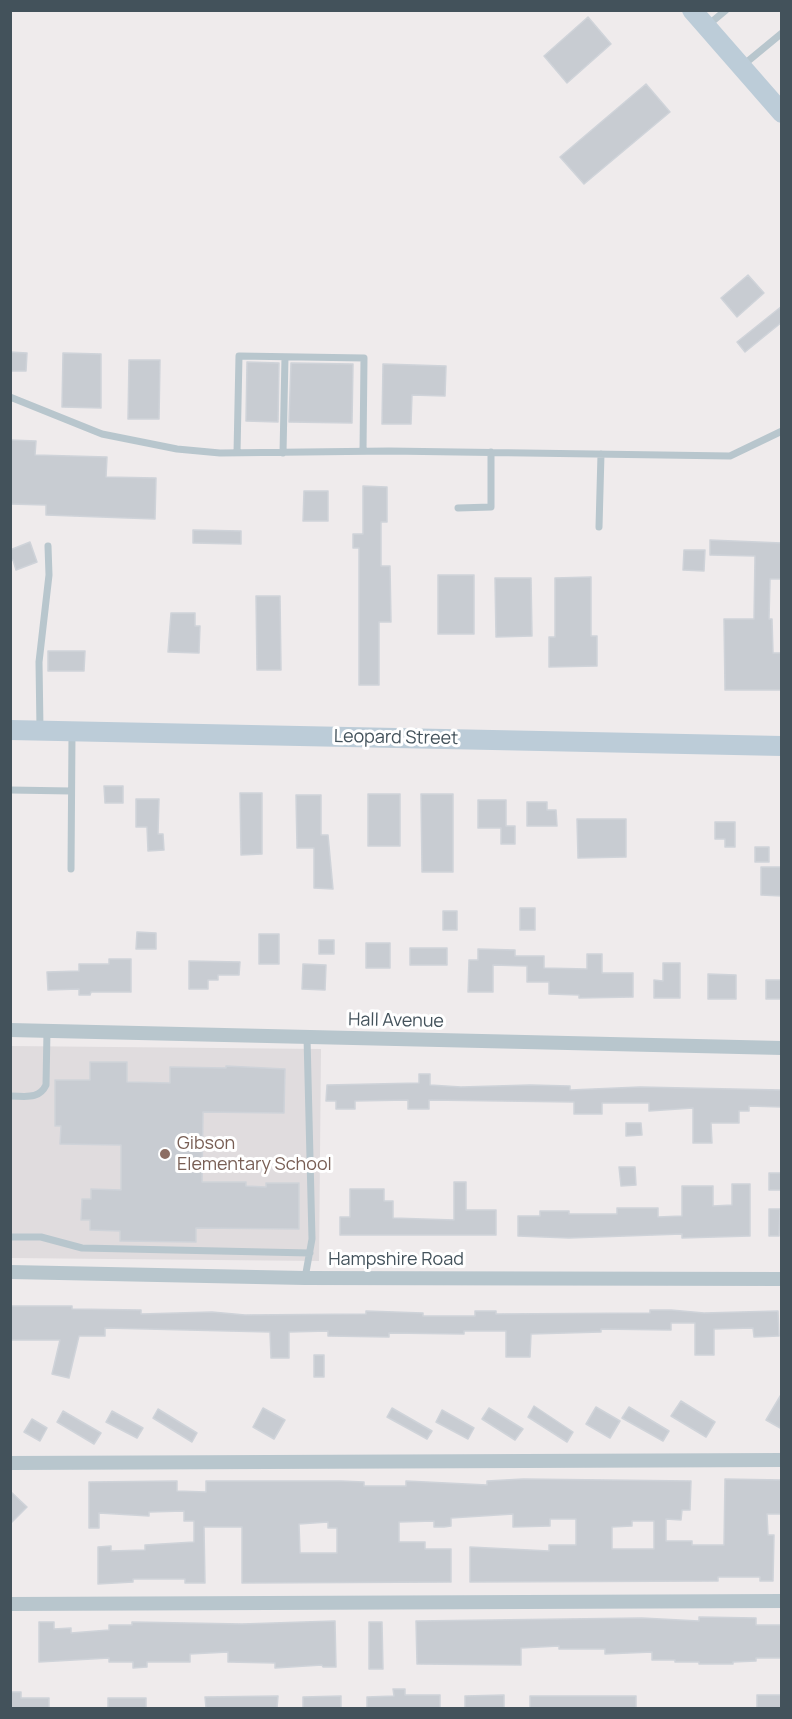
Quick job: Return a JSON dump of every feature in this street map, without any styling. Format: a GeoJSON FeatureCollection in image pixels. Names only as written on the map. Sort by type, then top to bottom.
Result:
{"type":"FeatureCollection","features":[{"type":"Feature","properties":{"kind":"main road"},"geometry":{"type":"LineString","coordinates":[[692,10],[782,113]]}},
{"type":"Feature","properties":{"kind":"main road","name":"Leopard Street"},"geometry":{"type":"LineString","coordinates":[[10,730],[782,746]]}},
{"type":"Feature","properties":{"kind":"street","name":"Hall Avenue"},"geometry":{"type":"LineString","coordinates":[[10,1030],[782,1048]]}},
{"type":"Feature","properties":{"kind":"street","name":"Hampshire Road"},"geometry":{"type":"LineString","coordinates":[[10,1272],[305,1278],[782,1279]]}},
{"type":"Feature","properties":{"kind":"street"},"geometry":{"type":"LineString","coordinates":[[10,1463],[782,1460]]}},
{"type":"Feature","properties":{"kind":"street"},"geometry":{"type":"LineString","coordinates":[[10,1604],[782,1601]]}},
{"type":"Feature","properties":{"kind":"lane"},"geometry":{"type":"LineString","coordinates":[[706,27],[726,10]]}},
{"type":"Feature","properties":{"kind":"lane"},"geometry":{"type":"LineString","coordinates":[[741,67],[782,33]]}},
{"type":"Feature","properties":{"kind":"lane"},"geometry":{"type":"LineString","coordinates":[[237,453],[239,356],[363,358],[363,451]]}},
{"type":"Feature","properties":{"kind":"lane"},"geometry":{"type":"LineString","coordinates":[[283,453],[285,357]]}},
{"type":"Feature","properties":{"kind":"lane"},"geometry":{"type":"LineString","coordinates":[[10,397],[102,434],[177,449],[237,453],[363,451],[730,456],[782,431]]}},
{"type":"Feature","properties":{"kind":"lane"},"geometry":{"type":"LineString","coordinates":[[458,508],[491,507],[491,452]]}},
{"type":"Feature","properties":{"kind":"lane"},"geometry":{"type":"LineString","coordinates":[[599,527],[601,454]]}},
{"type":"Feature","properties":{"kind":"lane"},"geometry":{"type":"LineString","coordinates":[[40,730],[39,662],[49,574],[48,546]]}},
{"type":"Feature","properties":{"kind":"lane"},"geometry":{"type":"LineString","coordinates":[[71,868],[72,731]]}},
{"type":"Feature","properties":{"kind":"lane"},"geometry":{"type":"LineString","coordinates":[[10,790],[71,791]]}},
{"type":"Feature","properties":{"kind":"lane"},"geometry":{"type":"LineString","coordinates":[[10,1096],[36,1096],[43,1092],[46,1085],[47,1031]]}},
{"type":"Feature","properties":{"kind":"lane"},"geometry":{"type":"LineString","coordinates":[[305,1278],[312,1239],[307,1037]]}},
{"type":"Feature","properties":{"kind":"lane"},"geometry":{"type":"LineString","coordinates":[[10,1237],[40,1237],[82,1248],[310,1253]]}},
{"type":"Feature","properties":{"kind":"shaded area","name":"Gibson Elementary School"},"geometry":{"type":"Polygon","coordinates":[[[11,1046],[321,1049],[319,1261],[11,1258],[11,1046]]]}},
{"type":"Feature","properties":{"kind":"building"},"geometry":{"type":"Polygon","coordinates":[[[588,17],[611,44],[567,83],[544,56],[588,17]]]}},
{"type":"Feature","properties":{"kind":"building"},"geometry":{"type":"Polygon","coordinates":[[[646,84],[670,112],[584,184],[560,157],[646,84]]]}},
{"type":"Feature","properties":{"kind":"building"},"geometry":{"type":"Polygon","coordinates":[[[748,275],[764,293],[737,317],[721,298],[748,275]]]}},
{"type":"Feature","properties":{"kind":"building"},"geometry":{"type":"Polygon","coordinates":[[[782,306],[782,322],[745,352],[737,342],[782,306]]]}},
{"type":"Feature","properties":{"kind":"building"},"geometry":{"type":"Polygon","coordinates":[[[10,352],[27,353],[26,371],[10,371],[10,352]]]}},
{"type":"Feature","properties":{"kind":"building"},"geometry":{"type":"Polygon","coordinates":[[[63,353],[101,354],[101,408],[62,407],[63,353]]]}},
{"type":"Feature","properties":{"kind":"building"},"geometry":{"type":"Polygon","coordinates":[[[129,360],[160,360],[159,419],[128,419],[129,360]]]}},
{"type":"Feature","properties":{"kind":"building"},"geometry":{"type":"Polygon","coordinates":[[[247,362],[279,363],[278,422],[246,421],[247,362]]]}},
{"type":"Feature","properties":{"kind":"building"},"geometry":{"type":"Polygon","coordinates":[[[291,363],[353,364],[352,423],[289,422],[291,363]]]}},
{"type":"Feature","properties":{"kind":"building"},"geometry":{"type":"Polygon","coordinates":[[[383,364],[446,366],[445,396],[412,395],[411,424],[382,424],[383,364]]]}},
{"type":"Feature","properties":{"kind":"building"},"geometry":{"type":"Polygon","coordinates":[[[10,440],[36,441],[35,455],[107,457],[106,477],[156,478],[155,519],[46,515],[46,505],[10,504],[10,440]]]}},
{"type":"Feature","properties":{"kind":"building"},"geometry":{"type":"Polygon","coordinates":[[[363,486],[387,487],[387,522],[381,522],[381,566],[390,566],[391,622],[379,622],[379,685],[359,685],[359,548],[353,548],[353,534],[363,534],[363,486]]]}},
{"type":"Feature","properties":{"kind":"building"},"geometry":{"type":"Polygon","coordinates":[[[304,491],[328,491],[328,521],[303,521],[304,491]]]}},
{"type":"Feature","properties":{"kind":"building"},"geometry":{"type":"Polygon","coordinates":[[[193,530],[241,531],[241,544],[193,543],[193,530]]]}},
{"type":"Feature","properties":{"kind":"building"},"geometry":{"type":"Polygon","coordinates":[[[710,540],[782,543],[782,579],[770,579],[769,619],[772,619],[773,653],[782,653],[782,690],[725,690],[724,619],[754,619],[755,556],[710,555],[710,540]]]}},
{"type":"Feature","properties":{"kind":"building"},"geometry":{"type":"Polygon","coordinates":[[[30,542],[37,562],[16,570],[13,560],[10,561],[10,550],[30,542]]]}},
{"type":"Feature","properties":{"kind":"building"},"geometry":{"type":"Polygon","coordinates":[[[684,550],[705,550],[704,571],[683,570],[684,550]]]}},
{"type":"Feature","properties":{"kind":"building"},"geometry":{"type":"Polygon","coordinates":[[[438,575],[474,575],[474,634],[438,634],[438,575]]]}},
{"type":"Feature","properties":{"kind":"building"},"geometry":{"type":"Polygon","coordinates":[[[591,577],[591,636],[597,636],[597,666],[549,667],[549,637],[555,637],[555,578],[591,577]]]}},
{"type":"Feature","properties":{"kind":"building"},"geometry":{"type":"Polygon","coordinates":[[[495,578],[531,578],[532,636],[496,637],[495,578]]]}},
{"type":"Feature","properties":{"kind":"building"},"geometry":{"type":"Polygon","coordinates":[[[256,596],[280,596],[281,670],[257,670],[256,596]]]}},
{"type":"Feature","properties":{"kind":"building"},"geometry":{"type":"Polygon","coordinates":[[[171,613],[195,613],[195,626],[200,626],[199,653],[168,652],[171,613]]]}},
{"type":"Feature","properties":{"kind":"building"},"geometry":{"type":"Polygon","coordinates":[[[48,651],[85,651],[84,671],[48,671],[48,651]]]}},
{"type":"Feature","properties":{"kind":"building"},"geometry":{"type":"Polygon","coordinates":[[[104,786],[123,786],[123,803],[105,803],[104,786]]]}},
{"type":"Feature","properties":{"kind":"building"},"geometry":{"type":"Polygon","coordinates":[[[240,793],[262,793],[262,854],[241,855],[240,793]]]}},
{"type":"Feature","properties":{"kind":"building"},"geometry":{"type":"Polygon","coordinates":[[[368,794],[400,794],[400,846],[368,846],[368,794]]]}},
{"type":"Feature","properties":{"kind":"building"},"geometry":{"type":"Polygon","coordinates":[[[421,794],[453,794],[453,872],[422,872],[421,794]]]}},
{"type":"Feature","properties":{"kind":"building"},"geometry":{"type":"Polygon","coordinates":[[[296,795],[321,795],[321,835],[328,835],[333,889],[314,888],[314,848],[297,848],[296,795]]]}},
{"type":"Feature","properties":{"kind":"building"},"geometry":{"type":"Polygon","coordinates":[[[136,799],[159,799],[158,834],[163,834],[164,850],[148,851],[147,827],[136,827],[136,799]]]}},
{"type":"Feature","properties":{"kind":"building"},"geometry":{"type":"Polygon","coordinates":[[[478,800],[506,800],[506,826],[515,826],[515,844],[501,844],[501,828],[478,828],[478,800]]]}},
{"type":"Feature","properties":{"kind":"building"},"geometry":{"type":"Polygon","coordinates":[[[527,802],[547,802],[547,810],[556,810],[557,826],[527,826],[527,802]]]}},
{"type":"Feature","properties":{"kind":"building"},"geometry":{"type":"Polygon","coordinates":[[[577,819],[626,819],[626,857],[578,858],[577,819]]]}},
{"type":"Feature","properties":{"kind":"building"},"geometry":{"type":"Polygon","coordinates":[[[715,822],[735,822],[735,847],[725,847],[725,839],[715,839],[715,822]]]}},
{"type":"Feature","properties":{"kind":"building"},"geometry":{"type":"Polygon","coordinates":[[[755,847],[769,847],[769,862],[755,862],[755,847]]]}},
{"type":"Feature","properties":{"kind":"building"},"geometry":{"type":"Polygon","coordinates":[[[761,867],[782,867],[782,896],[761,895],[761,867]]]}},
{"type":"Feature","properties":{"kind":"building"},"geometry":{"type":"Polygon","coordinates":[[[520,908],[535,908],[535,930],[520,930],[520,908]]]}},
{"type":"Feature","properties":{"kind":"building"},"geometry":{"type":"Polygon","coordinates":[[[443,911],[457,911],[457,930],[443,930],[443,911]]]}},
{"type":"Feature","properties":{"kind":"building"},"geometry":{"type":"Polygon","coordinates":[[[137,932],[156,933],[156,949],[136,949],[137,932]]]}},
{"type":"Feature","properties":{"kind":"building"},"geometry":{"type":"Polygon","coordinates":[[[259,934],[279,934],[279,964],[259,964],[259,934]]]}},
{"type":"Feature","properties":{"kind":"building"},"geometry":{"type":"Polygon","coordinates":[[[319,940],[334,940],[334,954],[319,954],[319,940]]]}},
{"type":"Feature","properties":{"kind":"building"},"geometry":{"type":"Polygon","coordinates":[[[366,943],[390,943],[390,968],[366,968],[366,943]]]}},
{"type":"Feature","properties":{"kind":"building"},"geometry":{"type":"Polygon","coordinates":[[[410,948],[447,948],[447,965],[410,965],[410,948]]]}},
{"type":"Feature","properties":{"kind":"building"},"geometry":{"type":"Polygon","coordinates":[[[478,949],[515,950],[515,956],[544,956],[544,968],[587,969],[587,954],[602,954],[602,973],[633,973],[633,997],[579,998],[579,995],[549,994],[549,982],[527,982],[527,966],[493,965],[493,992],[468,992],[469,960],[478,960],[478,949]]]}},
{"type":"Feature","properties":{"kind":"building"},"geometry":{"type":"Polygon","coordinates":[[[109,959],[131,959],[131,992],[91,992],[90,995],[79,995],[79,989],[48,990],[47,972],[79,971],[79,964],[109,964],[109,959]]]}},
{"type":"Feature","properties":{"kind":"building"},"geometry":{"type":"Polygon","coordinates":[[[189,961],[240,962],[239,975],[218,975],[218,980],[208,980],[208,989],[189,989],[189,961]]]}},
{"type":"Feature","properties":{"kind":"building"},"geometry":{"type":"Polygon","coordinates":[[[663,963],[680,963],[680,998],[654,998],[654,980],[663,981],[663,963]]]}},
{"type":"Feature","properties":{"kind":"building"},"geometry":{"type":"Polygon","coordinates":[[[303,964],[326,965],[325,990],[302,989],[303,964]]]}},
{"type":"Feature","properties":{"kind":"building"},"geometry":{"type":"Polygon","coordinates":[[[708,974],[736,975],[736,999],[708,999],[708,974]]]}},
{"type":"Feature","properties":{"kind":"building"},"geometry":{"type":"Polygon","coordinates":[[[766,980],[782,980],[782,999],[766,999],[766,980]]]}},
{"type":"Feature","properties":{"kind":"building"},"geometry":{"type":"Polygon","coordinates":[[[90,1062],[127,1062],[127,1082],[170,1083],[170,1067],[226,1068],[226,1066],[285,1069],[284,1113],[203,1112],[202,1182],[246,1182],[246,1186],[266,1187],[266,1183],[299,1183],[299,1229],[196,1228],[196,1242],[120,1241],[120,1231],[90,1230],[90,1220],[81,1220],[82,1199],[91,1199],[91,1189],[121,1190],[121,1145],[60,1144],[61,1126],[55,1126],[55,1080],[90,1080],[90,1062]]]}},
{"type":"Feature","properties":{"kind":"building"},"geometry":{"type":"Polygon","coordinates":[[[419,1074],[430,1074],[430,1085],[461,1087],[530,1085],[570,1086],[570,1090],[640,1087],[781,1090],[781,1107],[749,1106],[749,1111],[739,1111],[739,1123],[711,1123],[712,1143],[693,1143],[693,1108],[649,1111],[649,1103],[602,1103],[602,1114],[574,1114],[574,1102],[429,1100],[429,1109],[408,1109],[408,1100],[355,1101],[355,1109],[336,1109],[336,1101],[326,1101],[327,1085],[419,1083],[419,1074]]]}},
{"type":"Feature","properties":{"kind":"building"},"geometry":{"type":"Polygon","coordinates":[[[626,1123],[641,1123],[642,1135],[626,1136],[626,1123]]]}},
{"type":"Feature","properties":{"kind":"building"},"geometry":{"type":"Polygon","coordinates":[[[619,1167],[635,1167],[636,1185],[621,1186],[619,1167]]]}},
{"type":"Feature","properties":{"kind":"building"},"geometry":{"type":"Polygon","coordinates":[[[769,1173],[782,1173],[782,1190],[769,1190],[769,1173]]]}},
{"type":"Feature","properties":{"kind":"building"},"geometry":{"type":"Polygon","coordinates":[[[454,1182],[466,1182],[466,1210],[496,1210],[496,1235],[340,1235],[340,1217],[350,1217],[350,1189],[384,1189],[384,1201],[393,1201],[393,1218],[454,1220],[454,1182]]]}},
{"type":"Feature","properties":{"kind":"building"},"geometry":{"type":"Polygon","coordinates":[[[732,1184],[750,1184],[750,1236],[682,1238],[682,1234],[569,1238],[518,1236],[518,1216],[540,1216],[540,1211],[569,1211],[569,1214],[617,1214],[617,1208],[658,1208],[658,1217],[682,1216],[682,1186],[713,1186],[713,1206],[732,1205],[732,1184]]]}},
{"type":"Feature","properties":{"kind":"building"},"geometry":{"type":"Polygon","coordinates":[[[769,1209],[780,1209],[779,1236],[769,1236],[769,1209]]]}},
{"type":"Feature","properties":{"kind":"building"},"geometry":{"type":"Polygon","coordinates":[[[10,1306],[72,1306],[72,1309],[141,1310],[141,1314],[212,1312],[245,1315],[366,1314],[366,1311],[423,1313],[423,1316],[475,1316],[475,1311],[496,1311],[496,1314],[650,1313],[650,1310],[704,1313],[778,1311],[779,1336],[754,1337],[753,1328],[714,1329],[714,1355],[695,1355],[695,1323],[671,1323],[671,1330],[601,1329],[601,1332],[531,1334],[530,1357],[506,1357],[506,1331],[464,1331],[464,1334],[389,1333],[389,1337],[328,1336],[328,1331],[289,1332],[289,1358],[271,1358],[270,1332],[105,1328],[105,1336],[79,1336],[69,1378],[52,1374],[60,1340],[10,1340],[10,1306]]]}},
{"type":"Feature","properties":{"kind":"building"},"geometry":{"type":"Polygon","coordinates":[[[314,1355],[324,1355],[324,1377],[314,1377],[314,1355]]]}},
{"type":"Feature","properties":{"kind":"building"},"geometry":{"type":"Polygon","coordinates":[[[782,1393],[782,1429],[766,1420],[782,1393]]]}},
{"type":"Feature","properties":{"kind":"building"},"geometry":{"type":"Polygon","coordinates":[[[681,1401],[715,1422],[706,1437],[671,1416],[681,1401]]]}},
{"type":"Feature","properties":{"kind":"building"},"geometry":{"type":"Polygon","coordinates":[[[534,1406],[573,1432],[567,1442],[528,1417],[534,1406]]]}},
{"type":"Feature","properties":{"kind":"building"},"geometry":{"type":"Polygon","coordinates":[[[596,1407],[620,1421],[610,1438],[586,1424],[596,1407]]]}},
{"type":"Feature","properties":{"kind":"building"},"geometry":{"type":"Polygon","coordinates":[[[629,1407],[669,1431],[663,1441],[622,1418],[629,1407]]]}},
{"type":"Feature","properties":{"kind":"building"},"geometry":{"type":"Polygon","coordinates":[[[263,1408],[285,1420],[274,1439],[253,1427],[263,1408]]]}},
{"type":"Feature","properties":{"kind":"building"},"geometry":{"type":"Polygon","coordinates":[[[392,1408],[432,1431],[427,1439],[387,1417],[392,1408]]]}},
{"type":"Feature","properties":{"kind":"building"},"geometry":{"type":"Polygon","coordinates":[[[489,1408],[523,1429],[515,1440],[482,1419],[489,1408]]]}},
{"type":"Feature","properties":{"kind":"building"},"geometry":{"type":"Polygon","coordinates":[[[158,1409],[197,1433],[192,1442],[153,1418],[158,1409]]]}},
{"type":"Feature","properties":{"kind":"building"},"geometry":{"type":"Polygon","coordinates":[[[442,1410],[474,1428],[468,1439],[436,1422],[442,1410]]]}},
{"type":"Feature","properties":{"kind":"building"},"geometry":{"type":"Polygon","coordinates":[[[63,1411],[101,1433],[94,1444],[57,1422],[63,1411]]]}},
{"type":"Feature","properties":{"kind":"building"},"geometry":{"type":"Polygon","coordinates":[[[112,1411],[143,1428],[137,1438],[106,1422],[112,1411]]]}},
{"type":"Feature","properties":{"kind":"building"},"geometry":{"type":"Polygon","coordinates":[[[32,1419],[47,1428],[40,1441],[24,1432],[32,1419]]]}},
{"type":"Feature","properties":{"kind":"building"},"geometry":{"type":"Polygon","coordinates":[[[523,1479],[691,1481],[690,1510],[682,1510],[681,1520],[666,1519],[666,1541],[692,1541],[692,1545],[724,1545],[725,1479],[782,1480],[782,1514],[767,1514],[768,1535],[774,1535],[773,1581],[760,1581],[760,1577],[718,1577],[718,1581],[470,1582],[470,1547],[549,1551],[549,1545],[576,1545],[576,1519],[550,1519],[550,1526],[513,1527],[513,1514],[451,1518],[451,1526],[444,1527],[434,1527],[434,1521],[399,1522],[399,1542],[425,1542],[425,1549],[451,1549],[451,1582],[242,1583],[242,1527],[204,1527],[205,1583],[185,1583],[185,1579],[133,1579],[133,1582],[98,1584],[98,1547],[111,1546],[111,1551],[145,1550],[145,1545],[194,1542],[194,1521],[184,1521],[184,1511],[149,1512],[149,1516],[99,1513],[99,1528],[89,1528],[89,1482],[177,1481],[177,1491],[206,1492],[206,1481],[341,1481],[364,1482],[364,1486],[406,1486],[406,1481],[487,1485],[487,1481],[523,1479]],[[632,1521],[632,1526],[612,1527],[612,1549],[654,1549],[654,1521],[632,1521]],[[328,1522],[299,1524],[300,1553],[337,1553],[337,1528],[328,1528],[328,1522]]]}},
{"type":"Feature","properties":{"kind":"building"},"geometry":{"type":"Polygon","coordinates":[[[10,1491],[27,1507],[10,1524],[10,1491]]]}},
{"type":"Feature","properties":{"kind":"building"},"geometry":{"type":"Polygon","coordinates":[[[699,1617],[756,1618],[756,1625],[782,1625],[782,1658],[756,1658],[756,1661],[733,1662],[733,1664],[699,1664],[699,1662],[652,1660],[652,1652],[605,1654],[605,1649],[559,1649],[559,1646],[521,1648],[521,1665],[417,1664],[416,1621],[642,1618],[699,1621],[699,1617]]]}},
{"type":"Feature","properties":{"kind":"building"},"geometry":{"type":"Polygon","coordinates":[[[335,1621],[336,1667],[323,1667],[322,1665],[275,1668],[275,1663],[228,1662],[228,1652],[190,1654],[190,1662],[147,1662],[147,1667],[133,1668],[133,1662],[109,1662],[109,1658],[39,1662],[39,1622],[54,1622],[54,1629],[71,1628],[71,1633],[109,1630],[109,1625],[132,1625],[132,1622],[242,1624],[335,1621]]]}},
{"type":"Feature","properties":{"kind":"building"},"geometry":{"type":"Polygon","coordinates":[[[369,1622],[382,1622],[383,1669],[369,1669],[369,1622]]]}},
{"type":"Feature","properties":{"kind":"building"},"geometry":{"type":"Polygon","coordinates":[[[393,1689],[405,1689],[405,1695],[440,1695],[440,1708],[367,1708],[367,1697],[394,1696],[393,1689]]]}},
{"type":"Feature","properties":{"kind":"building"},"geometry":{"type":"Polygon","coordinates":[[[10,1692],[21,1692],[21,1698],[49,1698],[49,1708],[10,1708],[10,1692]]]}},
{"type":"Feature","properties":{"kind":"building"},"geometry":{"type":"Polygon","coordinates":[[[504,1695],[504,1708],[465,1708],[465,1696],[504,1695]]]}},
{"type":"Feature","properties":{"kind":"building"},"geometry":{"type":"Polygon","coordinates":[[[757,1695],[782,1695],[782,1708],[757,1708],[757,1695]]]}},
{"type":"Feature","properties":{"kind":"building"},"geometry":{"type":"Polygon","coordinates":[[[278,1696],[277,1708],[206,1708],[205,1697],[278,1696]]]}},
{"type":"Feature","properties":{"kind":"building"},"geometry":{"type":"Polygon","coordinates":[[[341,1696],[341,1708],[303,1708],[303,1697],[341,1696]]]}},
{"type":"Feature","properties":{"kind":"building"},"geometry":{"type":"Polygon","coordinates":[[[530,1696],[636,1696],[636,1708],[530,1708],[530,1696]]]}},
{"type":"Feature","properties":{"kind":"building"},"geometry":{"type":"Polygon","coordinates":[[[108,1698],[146,1698],[146,1708],[108,1708],[108,1698]]]}},
{"type":"Feature","properties":{"kind":"place","name":"Gibson Elementary School"},"geometry":{"type":"Point","coordinates":[165,1154]}}]}
